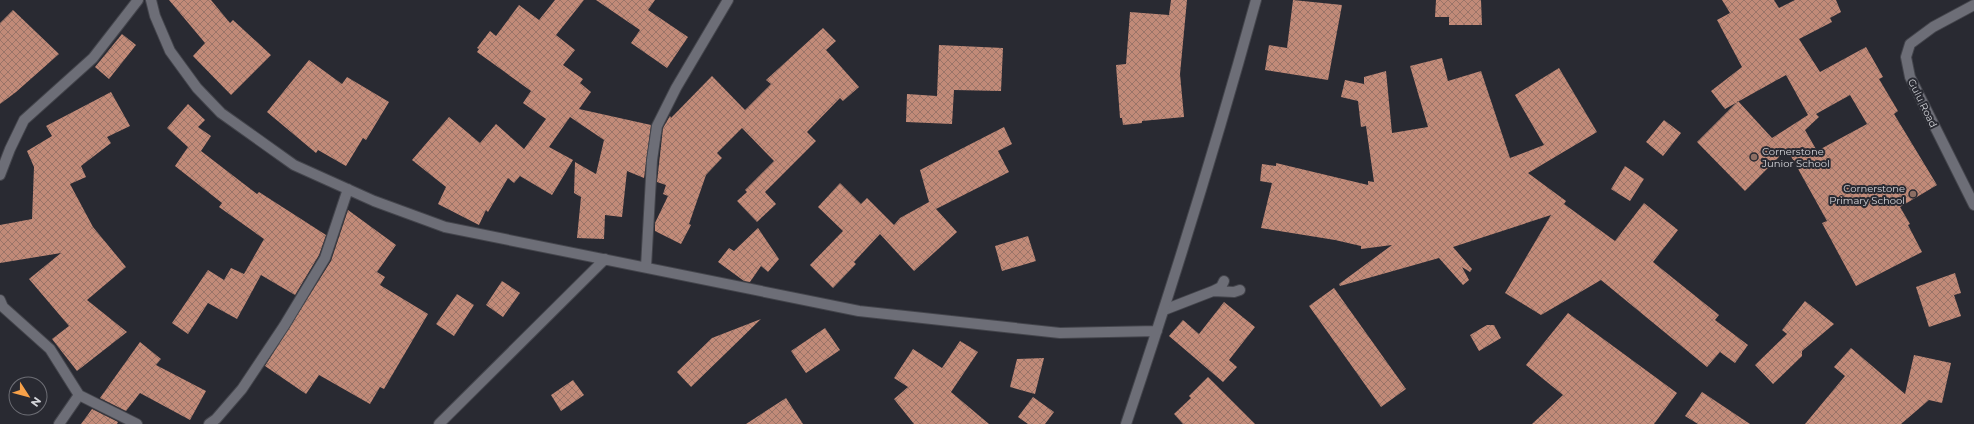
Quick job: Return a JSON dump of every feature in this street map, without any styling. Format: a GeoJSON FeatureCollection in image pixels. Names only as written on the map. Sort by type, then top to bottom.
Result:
{"type":"FeatureCollection","features":[{"type":"Feature","properties":{"kind":"street"},"geometry":{"type":"LineString","coordinates":[[0,174],[10,148],[24,120],[93,58],[138,0]]}},
{"type":"Feature","properties":{"kind":"street"},"geometry":{"type":"LineString","coordinates":[[151,0],[155,16],[170,51],[197,88],[221,113],[294,165],[374,201],[445,227],[859,311],[1060,333],[1157,331]]}},
{"type":"Feature","properties":{"kind":"street"},"geometry":{"type":"LineString","coordinates":[[646,267],[652,160],[657,126],[676,88],[728,0]]}},
{"type":"Feature","properties":{"kind":"street"},"geometry":{"type":"LineString","coordinates":[[1126,424],[1164,310],[1232,86],[1256,0]]}},
{"type":"Feature","properties":{"kind":"street","name":"Gulu Road"},"geometry":{"type":"LineString","coordinates":[[1974,5],[1933,27],[1910,44],[1906,57],[1910,77],[1974,205]]}},
{"type":"Feature","properties":{"kind":"street"},"geometry":{"type":"LineString","coordinates":[[209,424],[216,419],[242,389],[284,326],[321,265],[325,258],[348,189]]}},
{"type":"Feature","properties":{"kind":"street"},"geometry":{"type":"LineString","coordinates":[[439,424],[605,259]]}},
{"type":"Feature","properties":{"kind":"street"},"geometry":{"type":"LineString","coordinates":[[1164,310],[1213,291],[1221,287],[1224,281]]}},
{"type":"Feature","properties":{"kind":"street"},"geometry":{"type":"LineString","coordinates":[[1213,291],[1234,292],[1240,290]]}},
{"type":"Feature","properties":{"kind":"street"},"geometry":{"type":"LineString","coordinates":[[0,300],[3,306],[50,349],[79,395],[137,424]]}},
{"type":"Feature","properties":{"kind":"street"},"geometry":{"type":"LineString","coordinates":[[59,424],[79,395]]}},
{"type":"Feature","properties":{"kind":"building"},"geometry":{"type":"Polygon","coordinates":[[[169,0],[211,0],[230,23],[233,20],[271,55],[231,95],[193,56],[205,43],[169,0]]]}},
{"type":"Feature","properties":{"kind":"building"},"geometry":{"type":"Polygon","coordinates":[[[555,0],[584,0],[556,35],[575,50],[563,65],[583,79],[580,83],[591,92],[579,109],[651,125],[644,178],[627,171],[622,217],[605,215],[604,239],[577,238],[581,197],[574,193],[575,162],[596,174],[604,140],[570,117],[549,147],[573,160],[552,195],[520,176],[514,183],[508,178],[488,212],[486,210],[479,225],[438,204],[446,187],[412,160],[449,117],[480,143],[496,124],[524,149],[546,119],[523,103],[531,91],[477,52],[479,49],[477,48],[490,31],[496,36],[519,5],[539,20],[555,0]]]}},
{"type":"Feature","properties":{"kind":"building"},"geometry":{"type":"Polygon","coordinates":[[[596,0],[655,0],[648,10],[688,37],[667,68],[631,43],[640,30],[596,0]]]}},
{"type":"Feature","properties":{"kind":"building"},"geometry":{"type":"Polygon","coordinates":[[[1171,0],[1187,0],[1180,74],[1184,117],[1142,121],[1142,123],[1123,125],[1122,118],[1120,118],[1116,65],[1126,64],[1130,12],[1169,15],[1171,0]]]}},
{"type":"Feature","properties":{"kind":"building"},"geometry":{"type":"Polygon","coordinates":[[[1293,0],[1342,5],[1328,80],[1265,70],[1269,45],[1287,48],[1293,0]]]}},
{"type":"Feature","properties":{"kind":"building"},"geometry":{"type":"Polygon","coordinates":[[[1436,0],[1481,0],[1482,25],[1449,25],[1449,17],[1435,17],[1436,0]]]}},
{"type":"Feature","properties":{"kind":"building"},"geometry":{"type":"Polygon","coordinates":[[[1722,0],[1774,0],[1779,8],[1795,0],[1836,0],[1841,12],[1830,18],[1832,22],[1799,39],[1820,72],[1866,47],[1883,77],[1879,79],[1898,111],[1894,114],[1937,185],[1900,207],[1910,224],[1908,225],[1922,252],[1856,286],[1822,223],[1827,221],[1787,149],[1745,191],[1697,142],[1736,103],[1725,109],[1711,91],[1742,67],[1717,20],[1730,13],[1722,0]],[[1786,75],[1738,101],[1772,138],[1808,115],[1786,75]],[[1850,95],[1816,114],[1819,117],[1805,130],[1817,151],[1867,124],[1850,95]]]}},
{"type":"Feature","properties":{"kind":"building"},"geometry":{"type":"Polygon","coordinates":[[[13,10],[59,54],[0,104],[0,23],[13,10]]]}},
{"type":"Feature","properties":{"kind":"building"},"geometry":{"type":"Polygon","coordinates":[[[823,28],[836,41],[826,50],[859,87],[843,101],[840,98],[807,132],[816,141],[765,192],[776,204],[757,222],[737,201],[747,192],[745,190],[774,161],[742,128],[717,153],[722,158],[706,175],[689,224],[691,225],[681,244],[655,231],[655,223],[668,196],[663,194],[666,185],[657,182],[663,128],[670,116],[671,118],[712,76],[745,110],[771,84],[766,80],[823,28]]]}},
{"type":"Feature","properties":{"kind":"building"},"geometry":{"type":"Polygon","coordinates":[[[122,34],[136,45],[109,79],[95,67],[122,34]]]}},
{"type":"Feature","properties":{"kind":"building"},"geometry":{"type":"Polygon","coordinates":[[[939,45],[1003,48],[1001,91],[954,90],[952,124],[906,122],[907,94],[937,96],[939,45]]]}},
{"type":"Feature","properties":{"kind":"building"},"geometry":{"type":"Polygon","coordinates":[[[1442,58],[1448,81],[1481,71],[1510,158],[1544,145],[1515,95],[1559,68],[1597,132],[1528,173],[1566,201],[1564,204],[1615,241],[1644,203],[1678,230],[1653,262],[1719,315],[1715,320],[1748,345],[1735,363],[1720,352],[1707,367],[1601,280],[1541,315],[1505,293],[1551,215],[1453,247],[1472,269],[1470,272],[1462,267],[1469,280],[1463,285],[1439,258],[1340,286],[1339,284],[1392,245],[1361,249],[1361,246],[1335,240],[1261,228],[1272,183],[1260,181],[1262,164],[1276,166],[1276,163],[1368,185],[1368,181],[1374,182],[1366,126],[1361,127],[1358,101],[1341,97],[1345,80],[1364,84],[1364,77],[1386,71],[1392,133],[1428,127],[1410,66],[1442,58]]]}},
{"type":"Feature","properties":{"kind":"building"},"geometry":{"type":"Polygon","coordinates":[[[309,60],[342,84],[347,77],[389,102],[366,140],[363,138],[346,166],[318,150],[316,153],[267,112],[309,60]]]}},
{"type":"Feature","properties":{"kind":"building"},"geometry":{"type":"Polygon","coordinates":[[[111,92],[130,126],[107,137],[111,143],[81,166],[86,177],[70,184],[93,227],[126,267],[87,300],[127,332],[77,371],[52,339],[69,326],[29,279],[61,253],[0,263],[0,225],[32,219],[34,167],[27,151],[52,136],[46,126],[111,92]]]}},
{"type":"Feature","properties":{"kind":"building"},"geometry":{"type":"Polygon","coordinates":[[[188,104],[205,120],[198,127],[211,136],[201,151],[257,194],[259,192],[326,235],[319,255],[295,295],[261,275],[237,319],[208,303],[188,334],[172,323],[208,270],[224,280],[231,268],[244,274],[264,239],[219,207],[222,203],[175,166],[188,147],[167,128],[188,104]]]}},
{"type":"Feature","properties":{"kind":"building"},"geometry":{"type":"Polygon","coordinates":[[[1664,120],[1681,133],[1663,156],[1646,142],[1664,120]]]}},
{"type":"Feature","properties":{"kind":"building"},"geometry":{"type":"Polygon","coordinates":[[[1004,127],[1012,144],[998,151],[1009,172],[936,209],[957,232],[914,271],[880,234],[854,262],[856,264],[833,288],[810,265],[843,231],[818,207],[840,183],[861,204],[867,198],[894,225],[900,218],[929,202],[920,170],[1004,127]]]}},
{"type":"Feature","properties":{"kind":"building"},"geometry":{"type":"Polygon","coordinates":[[[1625,166],[1644,179],[1630,201],[1611,189],[1625,166]]]}},
{"type":"Feature","properties":{"kind":"building"},"geometry":{"type":"Polygon","coordinates":[[[348,210],[396,245],[377,272],[385,277],[380,285],[428,314],[384,389],[380,387],[370,404],[319,375],[306,394],[265,366],[331,261],[348,210]]]}},
{"type":"Feature","properties":{"kind":"building"},"geometry":{"type":"Polygon","coordinates":[[[758,228],[779,259],[768,272],[761,266],[750,282],[744,281],[718,262],[729,248],[734,251],[758,228]]]}},
{"type":"Feature","properties":{"kind":"building"},"geometry":{"type":"Polygon","coordinates":[[[1028,236],[1036,261],[1002,271],[995,246],[1028,236]]]}},
{"type":"Feature","properties":{"kind":"building"},"geometry":{"type":"Polygon","coordinates":[[[1955,273],[1961,293],[1954,295],[1961,316],[1929,327],[1916,287],[1955,273]]]}},
{"type":"Feature","properties":{"kind":"building"},"geometry":{"type":"Polygon","coordinates":[[[502,281],[520,293],[503,317],[486,305],[502,281]]]}},
{"type":"Feature","properties":{"kind":"building"},"geometry":{"type":"Polygon","coordinates":[[[1334,288],[1406,389],[1381,407],[1309,306],[1334,288]]]}},
{"type":"Feature","properties":{"kind":"building"},"geometry":{"type":"Polygon","coordinates":[[[457,294],[474,305],[454,336],[436,324],[457,294]]]}},
{"type":"Feature","properties":{"kind":"building"},"geometry":{"type":"Polygon","coordinates":[[[1805,301],[1834,324],[1802,351],[1802,356],[1773,384],[1755,365],[1787,334],[1782,330],[1805,301]]]}},
{"type":"Feature","properties":{"kind":"building"},"geometry":{"type":"Polygon","coordinates":[[[1224,302],[1255,327],[1229,360],[1237,367],[1223,382],[1169,336],[1183,320],[1199,334],[1224,302]]]}},
{"type":"Feature","properties":{"kind":"building"},"geometry":{"type":"Polygon","coordinates":[[[1568,313],[1677,393],[1654,424],[1532,424],[1563,395],[1526,365],[1568,313]]]}},
{"type":"Feature","properties":{"kind":"building"},"geometry":{"type":"Polygon","coordinates":[[[761,319],[691,387],[677,372],[712,338],[761,319]]]}},
{"type":"Feature","properties":{"kind":"building"},"geometry":{"type":"Polygon","coordinates":[[[1487,325],[1494,325],[1501,338],[1479,351],[1470,335],[1487,325]]]}},
{"type":"Feature","properties":{"kind":"building"},"geometry":{"type":"Polygon","coordinates":[[[825,328],[840,350],[806,373],[791,351],[825,328]]]}},
{"type":"Feature","properties":{"kind":"building"},"geometry":{"type":"Polygon","coordinates":[[[960,341],[978,352],[951,392],[989,424],[914,424],[894,399],[908,387],[894,378],[913,349],[942,368],[960,341]]]}},
{"type":"Feature","properties":{"kind":"building"},"geometry":{"type":"Polygon","coordinates":[[[140,342],[161,359],[156,365],[206,391],[190,420],[140,393],[126,411],[100,398],[140,342]]]}},
{"type":"Feature","properties":{"kind":"building"},"geometry":{"type":"Polygon","coordinates":[[[1851,348],[1905,394],[1914,355],[1951,363],[1942,403],[1929,400],[1901,424],[1805,424],[1845,376],[1834,367],[1851,348]]]}},
{"type":"Feature","properties":{"kind":"building"},"geometry":{"type":"Polygon","coordinates":[[[1044,358],[1035,394],[1010,387],[1017,359],[1044,358]]]}},
{"type":"Feature","properties":{"kind":"building"},"geometry":{"type":"Polygon","coordinates":[[[1208,377],[1255,424],[1183,424],[1174,414],[1191,398],[1189,396],[1208,377]]]}},
{"type":"Feature","properties":{"kind":"building"},"geometry":{"type":"Polygon","coordinates":[[[573,380],[584,395],[561,411],[551,395],[573,380]]]}},
{"type":"Feature","properties":{"kind":"building"},"geometry":{"type":"Polygon","coordinates":[[[1702,392],[1750,424],[1698,424],[1685,416],[1702,392]]]}},
{"type":"Feature","properties":{"kind":"building"},"geometry":{"type":"Polygon","coordinates":[[[1033,397],[1054,412],[1045,424],[1028,424],[1018,417],[1033,397]]]}},
{"type":"Feature","properties":{"kind":"building"},"geometry":{"type":"Polygon","coordinates":[[[786,398],[803,424],[746,424],[786,398]]]}},
{"type":"Feature","properties":{"kind":"building"},"geometry":{"type":"Polygon","coordinates":[[[92,409],[118,422],[117,424],[81,424],[92,409]]]}},
{"type":"Feature","properties":{"kind":"place","name":"Cornerstone Junior School"},"geometry":{"type":"Point","coordinates":[1754,157]}},
{"type":"Feature","properties":{"kind":"place","name":"Cornerstone Primary School"},"geometry":{"type":"Point","coordinates":[1913,194]}}]}
